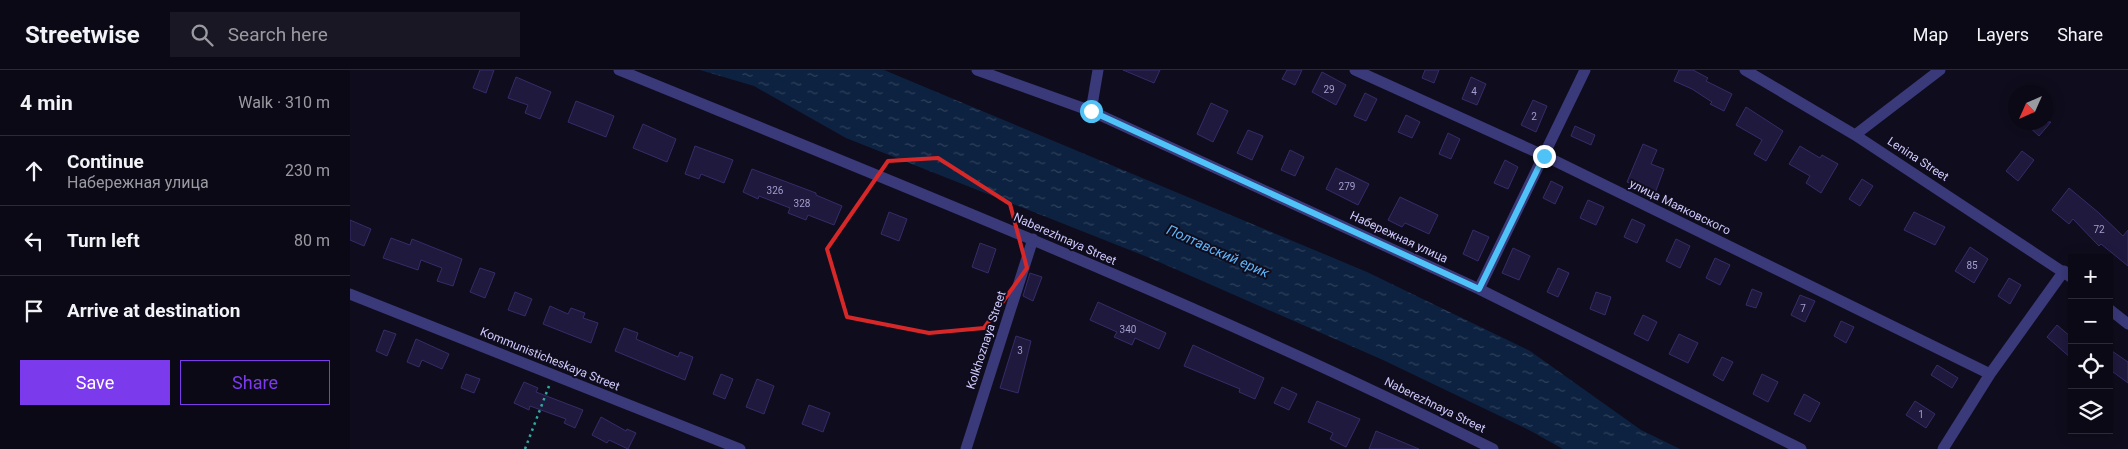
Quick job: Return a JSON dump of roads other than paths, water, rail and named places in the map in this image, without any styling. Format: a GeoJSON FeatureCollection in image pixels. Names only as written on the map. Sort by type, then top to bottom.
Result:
{"type":"FeatureCollection","features":[{"type":"Feature","properties":{"kind":"street","name":"Naberezhnaya Street"},"geometry":{"type":"LineString","coordinates":[[619,70],[1033,239],[1386,396],[1493,449]]}},
{"type":"Feature","properties":{"kind":"street","name":"Набережная улица"},"geometry":{"type":"LineString","coordinates":[[977,70],[1091,111],[1479,289],[1802,449]]}},
{"type":"Feature","properties":{"kind":"street"},"geometry":{"type":"LineString","coordinates":[[1091,111],[1098,70]]}},
{"type":"Feature","properties":{"kind":"street","name":"улица Маяковского"},"geometry":{"type":"LineString","coordinates":[[1355,70],[1544,156],[1990,374]]}},
{"type":"Feature","properties":{"kind":"street"},"geometry":{"type":"LineString","coordinates":[[1479,289],[1585,70]]}},
{"type":"Feature","properties":{"kind":"street","name":"Lenina Street"},"geometry":{"type":"LineString","coordinates":[[1746,70],[1855,135],[2068,275]]}},
{"type":"Feature","properties":{"kind":"street"},"geometry":{"type":"LineString","coordinates":[[1855,135],[1940,70]]}},
{"type":"Feature","properties":{"kind":"street","name":"Kolkhoznaya Street"},"geometry":{"type":"LineString","coordinates":[[966,449],[1033,239]]}},
{"type":"Feature","properties":{"kind":"street"},"geometry":{"type":"LineString","coordinates":[[1943,449],[1990,374],[2068,275]]}},
{"type":"Feature","properties":{"kind":"street","name":"Kommunisticheskaya Street"},"geometry":{"type":"LineString","coordinates":[[350,294],[740,449]]}},
{"type":"Feature","properties":{"kind":"street"},"geometry":{"type":"LineString","coordinates":[[2113,312],[2128,324]]}},
{"type":"Feature","properties":{"kind":"water","name":"Полтавский ерик"},"geometry":{"type":"Polygon","coordinates":[[[700,70],[884,70],[1367,272],[1530,351],[1641,430],[1680,449],[1563,449],[1529,430],[1383,360],[1150,258],[846,138],[754,86],[700,70]]]}}]}
